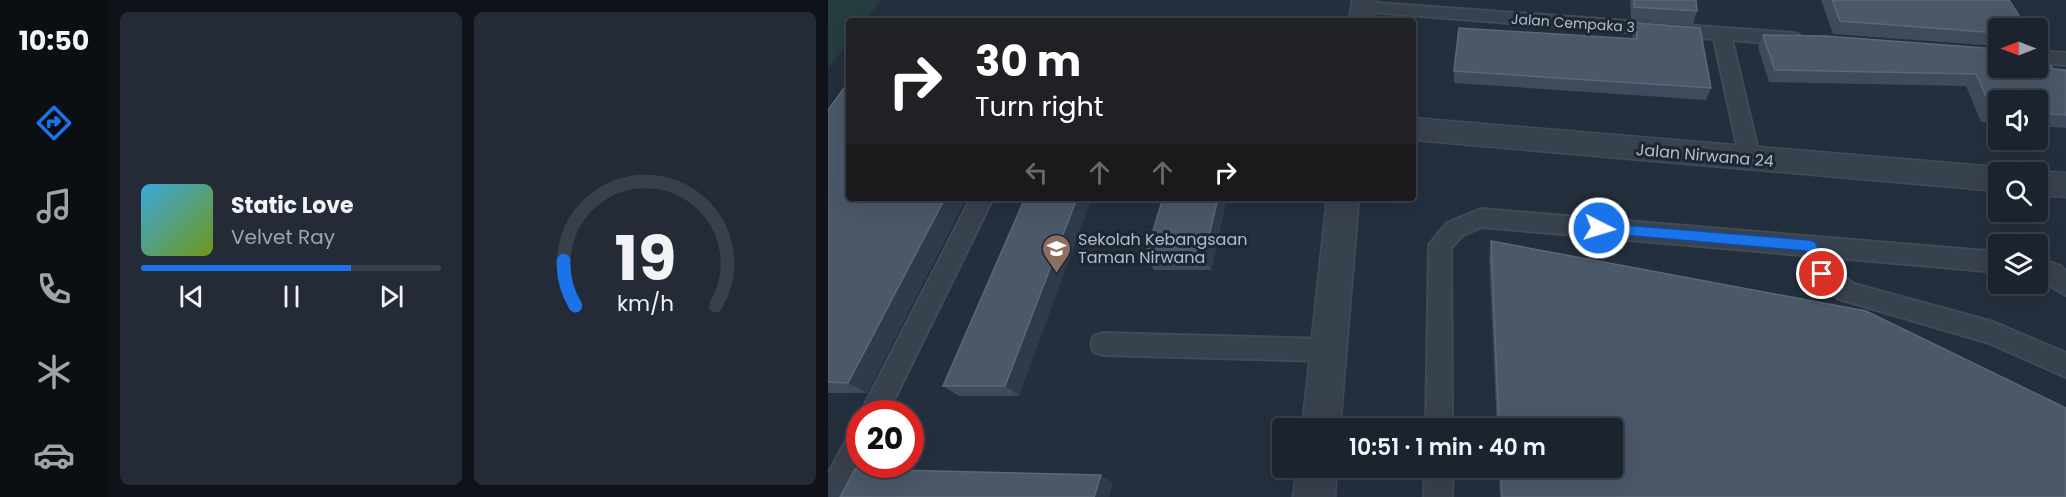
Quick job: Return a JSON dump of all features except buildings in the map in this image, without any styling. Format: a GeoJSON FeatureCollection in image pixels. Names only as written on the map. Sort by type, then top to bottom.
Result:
{"type":"FeatureCollection","features":[{"type":"Feature","properties":{"kind":"street","name":"Jalan Nirwana 24"},"geometry":{"type":"LineString","coordinates":[[1416,129],[1988,178]]}},
{"type":"Feature","properties":{"kind":"street"},"geometry":{"type":"LineString","coordinates":[[2048,184],[2066,185]]}},
{"type":"Feature","properties":{"kind":"street"},"geometry":{"type":"LineString","coordinates":[[1322,418],[1343,201]]}},
{"type":"Feature","properties":{"kind":"street"},"geometry":{"type":"LineString","coordinates":[[1314,497],[1316,478]]}},
{"type":"Feature","properties":{"kind":"lane","name":"Jalan Cempaka 3"},"geometry":{"type":"LineString","coordinates":[[1363,9],[1814,40]]}},
{"type":"Feature","properties":{"kind":"lane"},"geometry":{"type":"LineString","coordinates":[[1722,34],[1750,159]]}},
{"type":"Feature","properties":{"kind":"lane"},"geometry":{"type":"LineString","coordinates":[[2048,58],[2066,59]]}},
{"type":"Feature","properties":{"kind":"lane"},"geometry":{"type":"LineString","coordinates":[[880,400],[980,201]]}},
{"type":"Feature","properties":{"kind":"lane"},"geometry":{"type":"LineString","coordinates":[[1439,418],[1440,245],[1455,228],[1481,218],[1988,261]]}},
{"type":"Feature","properties":{"kind":"lane"},"geometry":{"type":"LineString","coordinates":[[1810,246],[1822,274],[1847,292],[1993,333],[2066,365]]}},
{"type":"Feature","properties":{"kind":"lane"},"geometry":{"type":"LineString","coordinates":[[2048,272],[2066,285]]}},
{"type":"Feature","properties":{"kind":"lane"},"geometry":{"type":"LineString","coordinates":[[1103,344],[1328,350]]}},
{"type":"Feature","properties":{"kind":"lane"},"geometry":{"type":"LineString","coordinates":[[831,497],[846,468]]}},
{"type":"Feature","properties":{"kind":"lane"},"geometry":{"type":"LineString","coordinates":[[1438,497],[1439,478]]}},
{"type":"Feature","properties":{"kind":"green space"},"geometry":{"type":"Polygon","coordinates":[[[828,0],[881,0],[867,18],[846,18],[846,46],[828,69],[828,0]]]}},
{"type":"Feature","properties":{"kind":"place","name":"Sekolah Kebangsaan Taman Nirwana"},"geometry":{"type":"Point","coordinates":[1057,274]}},
{"type":"Feature","properties":{"kind":"route"},"geometry":{"type":"LineString","coordinates":[[1599,228],[1810,246],[1822,274]]}}]}
